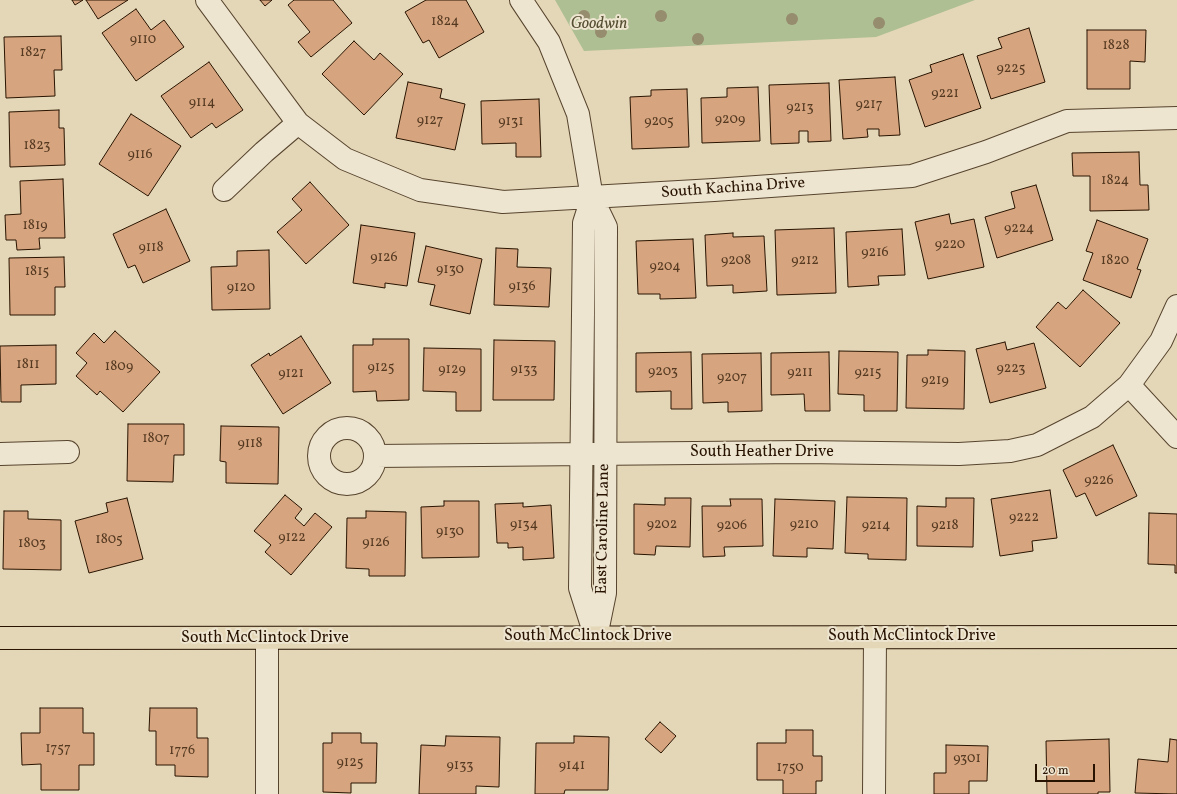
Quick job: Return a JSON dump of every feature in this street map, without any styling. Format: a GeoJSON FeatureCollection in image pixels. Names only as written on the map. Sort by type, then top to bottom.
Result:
{"type":"FeatureCollection","features":[{"type":"Feature","properties":{"kind":"main road","name":"South McClintock Drive"},"geometry":{"type":"LineString","coordinates":[[0,638],[267,639],[875,636],[1177,637]]}},
{"type":"Feature","properties":{"kind":"street","name":"South Kachina Drive"},"geometry":{"type":"LineString","coordinates":[[207,0],[298,123],[345,159],[420,190],[503,202],[592,198],[912,176],[986,152],[1067,121],[1177,118]]}},
{"type":"Feature","properties":{"kind":"street","name":"East Caroline Lane"},"geometry":{"type":"LineString","coordinates":[[521,0],[549,42],[578,114],[592,198],[606,227],[605,593],[596,637]]}},
{"type":"Feature","properties":{"kind":"street"},"geometry":{"type":"LineString","coordinates":[[224,190],[264,152],[298,123]]}},
{"type":"Feature","properties":{"kind":"street","name":"East Caroline Lane"},"geometry":{"type":"LineString","coordinates":[[592,198],[584,223],[580,588],[596,637]]}},
{"type":"Feature","properties":{"kind":"street","name":"South Heather Drive"},"geometry":{"type":"LineString","coordinates":[[375,456],[802,452],[959,454],[1010,451],[1037,445],[1092,417],[1129,385],[1161,341],[1177,306]]}},
{"type":"Feature","properties":{"kind":"street"},"geometry":{"type":"LineString","coordinates":[[1129,385],[1177,437]]}},
{"type":"Feature","properties":{"kind":"street"},"geometry":{"type":"LineString","coordinates":[[0,454],[68,452]]}},
{"type":"Feature","properties":{"kind":"street"},"geometry":{"type":"LineString","coordinates":[[874,794],[875,636]]}},
{"type":"Feature","properties":{"kind":"street"},"geometry":{"type":"LineString","coordinates":[[267,639],[267,794]]}},
{"type":"Feature","properties":{"kind":"green space","name":"Goodwin"},"geometry":{"type":"Polygon","coordinates":[[[555,0],[975,0],[876,37],[584,51],[555,0]]]}},
{"type":"Feature","properties":{"kind":"building"},"geometry":{"type":"Polygon","coordinates":[[[72,0],[83,0],[75,5],[72,0]]]}},
{"type":"Feature","properties":{"kind":"building"},"geometry":{"type":"Polygon","coordinates":[[[86,0],[128,0],[98,19],[86,0]]]}},
{"type":"Feature","properties":{"kind":"building"},"geometry":{"type":"Polygon","coordinates":[[[260,0],[272,0],[265,6],[260,0]]]}},
{"type":"Feature","properties":{"kind":"building"},"geometry":{"type":"Polygon","coordinates":[[[294,0],[333,0],[352,23],[311,57],[298,42],[310,32],[288,5],[294,0]]]}},
{"type":"Feature","properties":{"kind":"building"},"geometry":{"type":"Polygon","coordinates":[[[426,0],[466,0],[484,32],[439,58],[429,40],[423,43],[405,12],[426,0]]]}},
{"type":"Feature","properties":{"kind":"building"},"geometry":{"type":"Polygon","coordinates":[[[136,9],[151,30],[164,20],[184,47],[136,81],[102,33],[136,9]]]}},
{"type":"Feature","properties":{"kind":"building"},"geometry":{"type":"Polygon","coordinates":[[[1029,28],[1045,82],[991,99],[977,56],[1002,48],[998,38],[1029,28]]]}},
{"type":"Feature","properties":{"kind":"building"},"geometry":{"type":"Polygon","coordinates":[[[1087,30],[1146,30],[1145,62],[1130,61],[1130,89],[1087,89],[1087,30]]]}},
{"type":"Feature","properties":{"kind":"building"},"geometry":{"type":"Polygon","coordinates":[[[61,36],[62,70],[54,70],[55,96],[6,98],[4,37],[61,36]]]}},
{"type":"Feature","properties":{"kind":"building"},"geometry":{"type":"Polygon","coordinates":[[[354,41],[374,60],[380,53],[403,74],[364,115],[322,74],[354,41]]]}},
{"type":"Feature","properties":{"kind":"building"},"geometry":{"type":"Polygon","coordinates":[[[963,54],[981,108],[925,127],[909,80],[932,72],[930,65],[963,54]]]}},
{"type":"Feature","properties":{"kind":"building"},"geometry":{"type":"Polygon","coordinates":[[[209,62],[243,110],[216,128],[212,123],[191,138],[161,96],[209,62]]]}},
{"type":"Feature","properties":{"kind":"building"},"geometry":{"type":"Polygon","coordinates":[[[895,77],[900,135],[879,136],[879,129],[867,129],[868,137],[843,139],[839,80],[895,77]]]}},
{"type":"Feature","properties":{"kind":"building"},"geometry":{"type":"Polygon","coordinates":[[[408,82],[442,89],[440,98],[465,104],[455,150],[396,138],[408,82]]]}},
{"type":"Feature","properties":{"kind":"building"},"geometry":{"type":"Polygon","coordinates":[[[829,83],[831,141],[808,142],[808,131],[799,131],[799,143],[771,144],[769,85],[829,83]]]}},
{"type":"Feature","properties":{"kind":"building"},"geometry":{"type":"Polygon","coordinates":[[[758,87],[760,141],[702,143],[701,98],[727,97],[727,88],[758,87]]]}},
{"type":"Feature","properties":{"kind":"building"},"geometry":{"type":"Polygon","coordinates":[[[687,89],[689,147],[632,149],[630,97],[651,96],[651,90],[687,89]]]}},
{"type":"Feature","properties":{"kind":"building"},"geometry":{"type":"Polygon","coordinates":[[[539,99],[541,157],[516,157],[516,143],[482,144],[481,101],[539,99]]]}},
{"type":"Feature","properties":{"kind":"building"},"geometry":{"type":"Polygon","coordinates":[[[59,110],[59,128],[64,128],[65,165],[10,167],[9,112],[59,110]]]}},
{"type":"Feature","properties":{"kind":"building"},"geometry":{"type":"Polygon","coordinates":[[[131,114],[181,146],[148,196],[99,164],[131,114]]]}},
{"type":"Feature","properties":{"kind":"building"},"geometry":{"type":"Polygon","coordinates":[[[1139,152],[1140,185],[1148,185],[1149,210],[1090,211],[1090,176],[1073,176],[1072,153],[1139,152]]]}},
{"type":"Feature","properties":{"kind":"building"},"geometry":{"type":"Polygon","coordinates":[[[63,179],[65,238],[39,238],[40,249],[17,250],[16,240],[6,240],[5,215],[21,214],[20,181],[63,179]]]}},
{"type":"Feature","properties":{"kind":"building"},"geometry":{"type":"Polygon","coordinates":[[[310,182],[349,225],[306,264],[277,232],[302,210],[292,199],[310,182]]]}},
{"type":"Feature","properties":{"kind":"building"},"geometry":{"type":"Polygon","coordinates":[[[1036,185],[1053,240],[997,258],[985,217],[1015,208],[1011,192],[1036,185]]]}},
{"type":"Feature","properties":{"kind":"building"},"geometry":{"type":"Polygon","coordinates":[[[166,209],[190,261],[143,283],[135,265],[128,268],[113,234],[166,209]]]}},
{"type":"Feature","properties":{"kind":"building"},"geometry":{"type":"Polygon","coordinates":[[[949,214],[951,224],[974,219],[984,267],[928,279],[915,222],[949,214]]]}},
{"type":"Feature","properties":{"kind":"building"},"geometry":{"type":"Polygon","coordinates":[[[1097,220],[1148,239],[1137,269],[1141,270],[1131,298],[1083,280],[1093,253],[1086,251],[1097,220]]]}},
{"type":"Feature","properties":{"kind":"building"},"geometry":{"type":"Polygon","coordinates":[[[361,225],[415,233],[407,286],[385,283],[385,288],[353,283],[361,225]]]}},
{"type":"Feature","properties":{"kind":"building"},"geometry":{"type":"Polygon","coordinates":[[[834,228],[836,293],[777,295],[775,230],[834,228]]]}},
{"type":"Feature","properties":{"kind":"building"},"geometry":{"type":"Polygon","coordinates":[[[902,229],[905,275],[878,276],[879,285],[848,287],[846,232],[902,229]]]}},
{"type":"Feature","properties":{"kind":"building"},"geometry":{"type":"Polygon","coordinates":[[[733,233],[733,237],[764,236],[767,291],[733,293],[733,285],[707,286],[705,235],[733,233]]]}},
{"type":"Feature","properties":{"kind":"building"},"geometry":{"type":"Polygon","coordinates":[[[693,239],[696,298],[660,299],[660,294],[638,294],[636,241],[693,239]]]}},
{"type":"Feature","properties":{"kind":"building"},"geometry":{"type":"Polygon","coordinates":[[[426,246],[482,259],[470,314],[430,305],[435,285],[418,282],[426,246]]]}},
{"type":"Feature","properties":{"kind":"building"},"geometry":{"type":"Polygon","coordinates":[[[496,248],[518,249],[517,267],[551,268],[549,307],[494,305],[496,248]]]}},
{"type":"Feature","properties":{"kind":"building"},"geometry":{"type":"Polygon","coordinates":[[[269,250],[270,309],[212,310],[211,267],[237,266],[237,251],[269,250]]]}},
{"type":"Feature","properties":{"kind":"building"},"geometry":{"type":"Polygon","coordinates":[[[64,257],[65,287],[55,287],[55,315],[10,315],[9,258],[64,257]]]}},
{"type":"Feature","properties":{"kind":"building"},"geometry":{"type":"Polygon","coordinates":[[[1083,290],[1120,323],[1080,367],[1036,327],[1058,302],[1066,309],[1083,290]]]}},
{"type":"Feature","properties":{"kind":"building"},"geometry":{"type":"Polygon","coordinates":[[[115,331],[160,372],[123,412],[100,391],[97,395],[76,376],[87,363],[76,353],[94,333],[104,343],[115,331]]]}},
{"type":"Feature","properties":{"kind":"building"},"geometry":{"type":"Polygon","coordinates":[[[301,336],[331,383],[283,414],[251,365],[269,353],[270,356],[301,336]]]}},
{"type":"Feature","properties":{"kind":"building"},"geometry":{"type":"Polygon","coordinates":[[[373,339],[409,339],[409,400],[377,401],[376,391],[353,392],[353,345],[373,345],[373,339]]]}},
{"type":"Feature","properties":{"kind":"building"},"geometry":{"type":"Polygon","coordinates":[[[494,340],[555,341],[554,400],[493,400],[494,340]]]}},
{"type":"Feature","properties":{"kind":"building"},"geometry":{"type":"Polygon","coordinates":[[[1005,342],[1007,350],[1034,343],[1046,388],[990,403],[976,349],[1005,342]]]}},
{"type":"Feature","properties":{"kind":"building"},"geometry":{"type":"Polygon","coordinates":[[[56,345],[56,384],[21,385],[21,402],[1,402],[0,346],[56,345]]]}},
{"type":"Feature","properties":{"kind":"building"},"geometry":{"type":"Polygon","coordinates":[[[424,348],[481,349],[481,411],[456,411],[456,392],[423,391],[424,348]]]}},
{"type":"Feature","properties":{"kind":"building"},"geometry":{"type":"Polygon","coordinates":[[[928,350],[965,351],[964,409],[906,408],[907,355],[928,355],[928,350]]]}},
{"type":"Feature","properties":{"kind":"building"},"geometry":{"type":"Polygon","coordinates":[[[839,351],[898,352],[897,411],[864,411],[864,395],[838,394],[839,351]]]}},
{"type":"Feature","properties":{"kind":"building"},"geometry":{"type":"Polygon","coordinates":[[[691,352],[692,409],[671,409],[671,391],[636,392],[636,353],[691,352]]]}},
{"type":"Feature","properties":{"kind":"building"},"geometry":{"type":"Polygon","coordinates":[[[829,352],[830,411],[805,411],[804,394],[771,395],[771,353],[829,352]]]}},
{"type":"Feature","properties":{"kind":"building"},"geometry":{"type":"Polygon","coordinates":[[[761,353],[762,411],[728,412],[728,402],[703,403],[702,354],[761,353]]]}},
{"type":"Feature","properties":{"kind":"building"},"geometry":{"type":"Polygon","coordinates":[[[128,424],[184,424],[184,455],[174,455],[173,482],[127,481],[128,424]]]}},
{"type":"Feature","properties":{"kind":"building"},"geometry":{"type":"Polygon","coordinates":[[[221,426],[279,427],[278,484],[226,483],[226,462],[220,461],[221,426]]]}},
{"type":"Feature","properties":{"kind":"building"},"geometry":{"type":"Polygon","coordinates":[[[1113,445],[1137,496],[1096,516],[1085,493],[1076,497],[1063,470],[1113,445]]]}},
{"type":"Feature","properties":{"kind":"building"},"geometry":{"type":"Polygon","coordinates":[[[1050,490],[1057,538],[1032,541],[1033,551],[1000,556],[991,499],[1050,490]]]}},
{"type":"Feature","properties":{"kind":"building"},"geometry":{"type":"Polygon","coordinates":[[[285,495],[302,509],[295,518],[304,526],[315,513],[332,527],[291,575],[265,552],[271,545],[254,531],[285,495]]]}},
{"type":"Feature","properties":{"kind":"building"},"geometry":{"type":"Polygon","coordinates":[[[847,497],[907,498],[906,560],[868,559],[868,554],[845,553],[847,497]]]}},
{"type":"Feature","properties":{"kind":"building"},"geometry":{"type":"Polygon","coordinates":[[[127,498],[143,559],[89,573],[75,521],[108,512],[106,503],[127,498]]]}},
{"type":"Feature","properties":{"kind":"building"},"geometry":{"type":"Polygon","coordinates":[[[665,498],[691,498],[690,547],[656,546],[655,555],[634,554],[634,504],[665,505],[665,498]]]}},
{"type":"Feature","properties":{"kind":"building"},"geometry":{"type":"Polygon","coordinates":[[[946,498],[974,498],[973,547],[917,546],[917,506],[946,507],[946,498]]]}},
{"type":"Feature","properties":{"kind":"building"},"geometry":{"type":"Polygon","coordinates":[[[730,499],[762,499],[763,546],[724,547],[725,556],[703,557],[702,506],[731,506],[730,499]]]}},
{"type":"Feature","properties":{"kind":"building"},"geometry":{"type":"Polygon","coordinates":[[[775,499],[835,501],[833,549],[807,548],[807,557],[773,556],[775,499]]]}},
{"type":"Feature","properties":{"kind":"building"},"geometry":{"type":"Polygon","coordinates":[[[444,501],[479,501],[479,557],[422,558],[421,507],[444,506],[444,501]]]}},
{"type":"Feature","properties":{"kind":"building"},"geometry":{"type":"Polygon","coordinates":[[[523,503],[523,507],[551,505],[554,558],[523,560],[523,547],[508,548],[508,543],[497,543],[495,504],[523,503]]]}},
{"type":"Feature","properties":{"kind":"building"},"geometry":{"type":"Polygon","coordinates":[[[4,511],[28,511],[28,519],[61,520],[61,570],[3,569],[4,511]]]}},
{"type":"Feature","properties":{"kind":"building"},"geometry":{"type":"Polygon","coordinates":[[[366,511],[406,512],[405,576],[369,576],[369,569],[346,568],[347,518],[366,518],[366,511]]]}},
{"type":"Feature","properties":{"kind":"building"},"geometry":{"type":"Polygon","coordinates":[[[1149,513],[1177,514],[1177,573],[1175,573],[1175,565],[1148,564],[1149,513]]]}},
{"type":"Feature","properties":{"kind":"building"},"geometry":{"type":"Polygon","coordinates":[[[40,708],[83,708],[83,733],[94,733],[94,765],[79,765],[79,790],[41,790],[41,764],[22,765],[21,733],[40,733],[40,708]]]}},
{"type":"Feature","properties":{"kind":"building"},"geometry":{"type":"Polygon","coordinates":[[[150,708],[197,708],[197,738],[208,738],[208,777],[175,776],[175,765],[156,765],[156,731],[149,731],[150,708]]]}},
{"type":"Feature","properties":{"kind":"building"},"geometry":{"type":"Polygon","coordinates":[[[660,722],[676,736],[661,753],[645,739],[660,722]]]}},
{"type":"Feature","properties":{"kind":"building"},"geometry":{"type":"Polygon","coordinates":[[[786,730],[813,730],[813,756],[822,756],[822,781],[816,781],[816,794],[783,794],[783,780],[757,780],[757,743],[786,743],[786,730]]]}},
{"type":"Feature","properties":{"kind":"building"},"geometry":{"type":"Polygon","coordinates":[[[332,733],[361,733],[361,743],[377,743],[376,783],[351,783],[351,793],[323,792],[323,743],[332,743],[332,733]]]}},
{"type":"Feature","properties":{"kind":"building"},"geometry":{"type":"Polygon","coordinates":[[[446,736],[500,737],[499,787],[476,786],[476,794],[419,794],[421,745],[445,746],[446,736]]]}},
{"type":"Feature","properties":{"kind":"building"},"geometry":{"type":"Polygon","coordinates":[[[574,736],[609,737],[608,790],[565,790],[564,794],[535,794],[536,743],[574,743],[574,736]]]}},
{"type":"Feature","properties":{"kind":"building"},"geometry":{"type":"Polygon","coordinates":[[[1109,739],[1110,792],[1098,792],[1098,794],[1047,794],[1046,741],[1109,739]]]}},
{"type":"Feature","properties":{"kind":"building"},"geometry":{"type":"Polygon","coordinates":[[[1170,739],[1177,740],[1177,794],[1135,793],[1138,759],[1168,762],[1170,739]]]}},
{"type":"Feature","properties":{"kind":"building"},"geometry":{"type":"Polygon","coordinates":[[[946,745],[988,746],[987,781],[969,781],[969,794],[934,794],[934,773],[946,773],[946,745]]]}}]}
